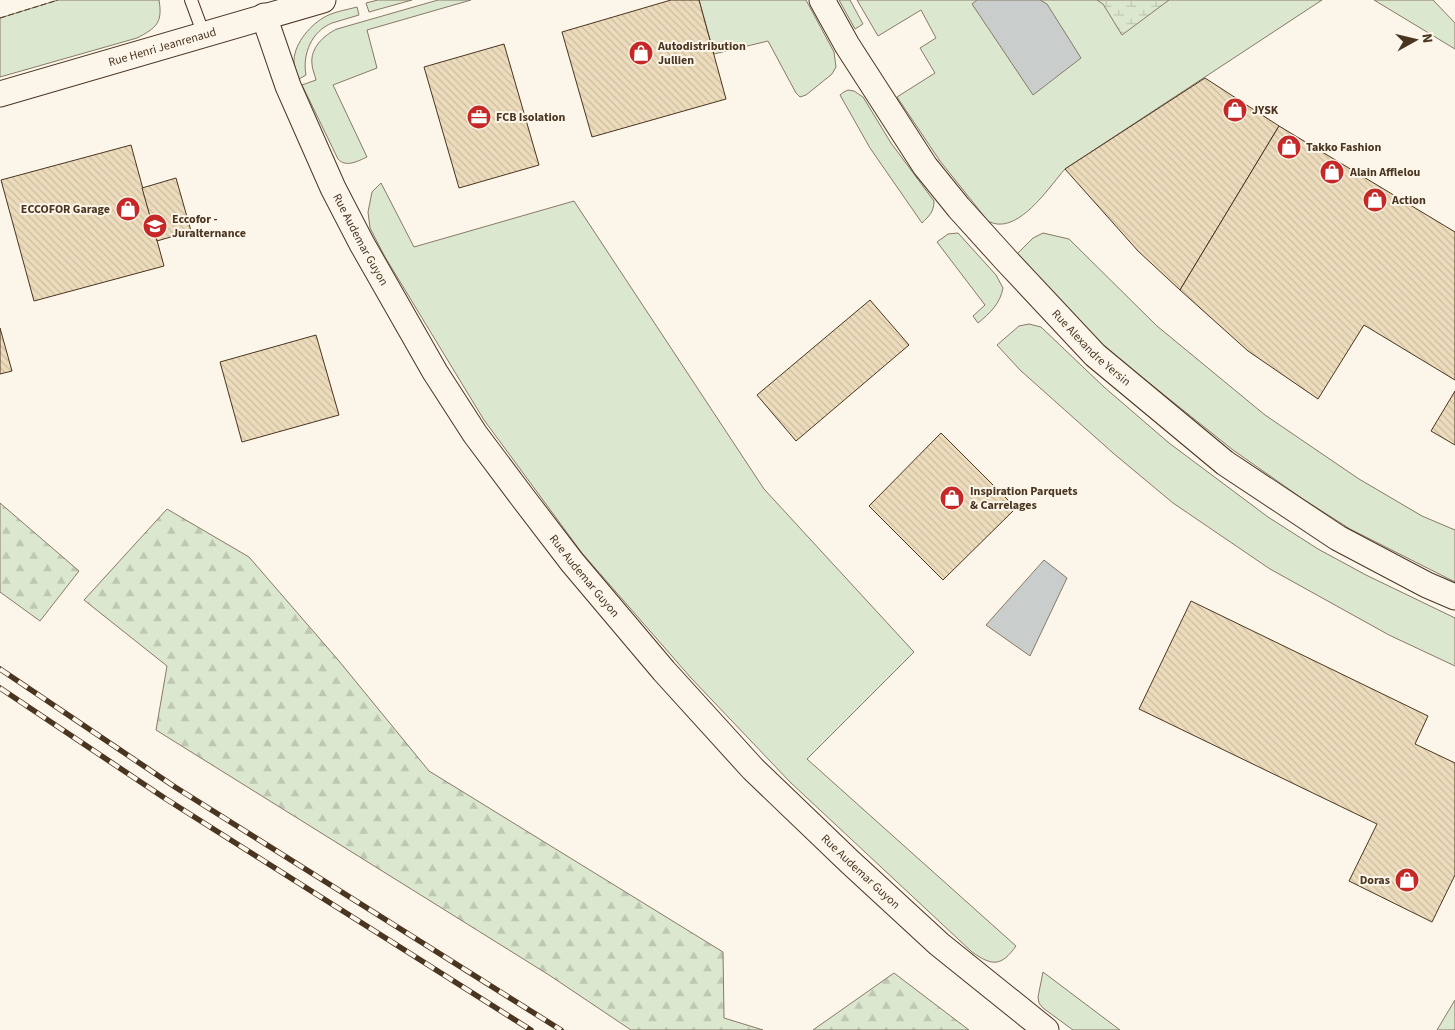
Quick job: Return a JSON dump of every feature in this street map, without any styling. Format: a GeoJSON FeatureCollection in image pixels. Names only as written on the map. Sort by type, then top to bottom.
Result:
{"type":"FeatureCollection","features":[{"type":"Feature","properties":{"kind":"street","name":"Rue Henri Jeanrenaud"},"geometry":{"type":"LineString","coordinates":[[0,94],[323,0]]}},
{"type":"Feature","properties":{"kind":"street","name":"Rue Alexandre Yersin"},"geometry":{"type":"LineString","coordinates":[[822,0],[846,46],[925,166],[959,208],[1095,355],[1225,463],[1338,538],[1427,585],[1455,597]]}},
{"type":"Feature","properties":{"kind":"street","name":"Rue Audemar Guyon"},"geometry":{"type":"LineString","coordinates":[[264,16],[288,86],[333,188],[362,244],[435,372],[475,434],[522,498],[590,584],[753,769],[939,944],[1046,1030]]}},
{"type":"Feature","properties":{"kind":"lane"},"geometry":{"type":"LineString","coordinates":[[191,0],[204,35]]}},
{"type":"Feature","properties":{"kind":"green space"},"geometry":{"type":"Polygon","coordinates":[[[58,0],[159,0],[160,14],[157,24],[137,38],[0,77],[0,18],[58,0]]]}},
{"type":"Feature","properties":{"kind":"green space"},"geometry":{"type":"Polygon","coordinates":[[[378,0],[412,0],[369,12],[366,3],[378,0]]]}},
{"type":"Feature","properties":{"kind":"green space"},"geometry":{"type":"Polygon","coordinates":[[[438,0],[471,0],[367,30],[377,68],[333,85],[367,157],[352,163],[341,162],[302,85],[316,80],[312,68],[312,58],[316,47],[323,38],[337,29],[438,0]]]}},
{"type":"Feature","properties":{"kind":"green space"},"geometry":{"type":"Polygon","coordinates":[[[699,0],[806,0],[834,52],[836,67],[832,74],[806,95],[800,97],[768,41],[714,54],[699,0]]]}},
{"type":"Feature","properties":{"kind":"green space"},"geometry":{"type":"Polygon","coordinates":[[[839,0],[850,0],[863,24],[855,29],[839,0]]]}},
{"type":"Feature","properties":{"kind":"green space"},"geometry":{"type":"Polygon","coordinates":[[[857,0],[1322,0],[1065,169],[1031,208],[1010,222],[999,224],[988,221],[940,161],[897,97],[935,73],[920,48],[936,38],[921,10],[878,36],[857,0]]]}},
{"type":"Feature","properties":{"kind":"green space"},"geometry":{"type":"Polygon","coordinates":[[[1097,0],[1169,0],[1122,35],[1103,4],[1097,0]]]}},
{"type":"Feature","properties":{"kind":"green space"},"geometry":{"type":"Polygon","coordinates":[[[1374,0],[1433,0],[1455,23],[1455,49],[1374,0]]]}},
{"type":"Feature","properties":{"kind":"green space"},"geometry":{"type":"Polygon","coordinates":[[[357,7],[359,15],[332,23],[314,37],[307,51],[306,75],[299,79],[294,65],[294,57],[302,38],[317,22],[327,16],[357,7]]]}},
{"type":"Feature","properties":{"kind":"green space"},"geometry":{"type":"Polygon","coordinates":[[[848,90],[854,91],[863,97],[891,143],[934,201],[932,211],[922,223],[870,148],[840,95],[848,90]]]}},
{"type":"Feature","properties":{"kind":"green space"},"geometry":{"type":"Polygon","coordinates":[[[381,183],[414,247],[574,201],[764,489],[914,652],[807,759],[1016,946],[1006,958],[1001,961],[991,962],[972,952],[790,782],[691,678],[582,553],[484,420],[385,257],[370,228],[368,212],[372,192],[381,183]]]}},
{"type":"Feature","properties":{"kind":"green space"},"geometry":{"type":"Polygon","coordinates":[[[958,233],[996,275],[1003,288],[997,303],[978,323],[973,316],[985,305],[937,242],[948,234],[958,233]]]}},
{"type":"Feature","properties":{"kind":"green space"},"geometry":{"type":"Polygon","coordinates":[[[1043,233],[1069,239],[1157,326],[1265,415],[1359,479],[1422,516],[1455,530],[1455,582],[1350,529],[1303,499],[1233,450],[1109,351],[1016,255],[1033,238],[1043,233]]]}},
{"type":"Feature","properties":{"kind":"green space"},"geometry":{"type":"Polygon","coordinates":[[[1029,324],[1041,327],[1104,387],[1169,443],[1268,517],[1318,549],[1366,575],[1455,618],[1455,666],[1389,635],[1270,569],[1173,503],[1113,453],[1020,370],[997,345],[1019,326],[1029,324]]]}},
{"type":"Feature","properties":{"kind":"green space"},"geometry":{"type":"Polygon","coordinates":[[[0,503],[79,571],[40,621],[0,592],[0,503]]]}},
{"type":"Feature","properties":{"kind":"green space"},"geometry":{"type":"Polygon","coordinates":[[[167,509],[249,557],[339,661],[429,771],[723,952],[724,1018],[763,1030],[631,1030],[549,975],[156,730],[167,666],[84,600],[167,509]]]}},
{"type":"Feature","properties":{"kind":"green space"},"geometry":{"type":"Polygon","coordinates":[[[1043,972],[1120,1030],[1073,1030],[1043,1008],[1039,1003],[1038,997],[1043,972]]]}},
{"type":"Feature","properties":{"kind":"green space"},"geometry":{"type":"Polygon","coordinates":[[[894,973],[969,1030],[813,1030],[894,973]]]}},
{"type":"Feature","properties":{"kind":"green space"},"geometry":{"type":"Polygon","coordinates":[[[1455,1000],[1455,1030],[1437,1030],[1455,1000]]]}},
{"type":"Feature","properties":{"kind":"shaded area"},"geometry":{"type":"Polygon","coordinates":[[[977,0],[1040,0],[1047,4],[1081,58],[1033,95],[972,4],[977,0]]]}},
{"type":"Feature","properties":{"kind":"shaded area"},"geometry":{"type":"Polygon","coordinates":[[[1044,560],[1067,578],[1030,656],[986,625],[1044,560]]]}},
{"type":"Feature","properties":{"kind":"building"},"geometry":{"type":"Polygon","coordinates":[[[671,0],[699,0],[726,99],[592,137],[562,32],[671,0]]]}},
{"type":"Feature","properties":{"kind":"building"},"geometry":{"type":"Polygon","coordinates":[[[504,44],[539,165],[459,188],[424,67],[504,44]]]}},
{"type":"Feature","properties":{"kind":"building"},"geometry":{"type":"Polygon","coordinates":[[[1205,78],[1279,126],[1180,290],[1138,251],[1065,169],[1205,78]]]}},
{"type":"Feature","properties":{"kind":"building"},"geometry":{"type":"Polygon","coordinates":[[[1279,126],[1455,232],[1455,380],[1364,325],[1318,399],[1248,351],[1180,290],[1279,126]]]}},
{"type":"Feature","properties":{"kind":"building"},"geometry":{"type":"Polygon","coordinates":[[[131,145],[164,266],[34,301],[1,180],[131,145]]]}},
{"type":"Feature","properties":{"kind":"building"},"geometry":{"type":"Polygon","coordinates":[[[176,178],[191,231],[157,241],[142,188],[176,178]]]}},
{"type":"Feature","properties":{"kind":"building"},"geometry":{"type":"Polygon","coordinates":[[[870,300],[909,345],[796,441],[757,395],[870,300]]]}},
{"type":"Feature","properties":{"kind":"building"},"geometry":{"type":"Polygon","coordinates":[[[0,328],[12,371],[0,374],[0,328]]]}},
{"type":"Feature","properties":{"kind":"building"},"geometry":{"type":"Polygon","coordinates":[[[316,335],[339,415],[242,442],[220,362],[316,335]]]}},
{"type":"Feature","properties":{"kind":"building"},"geometry":{"type":"Polygon","coordinates":[[[1455,391],[1455,445],[1431,431],[1455,391]]]}},
{"type":"Feature","properties":{"kind":"building"},"geometry":{"type":"Polygon","coordinates":[[[941,433],[1016,508],[943,580],[869,506],[941,433]]]}},
{"type":"Feature","properties":{"kind":"building"},"geometry":{"type":"Polygon","coordinates":[[[1191,601],[1428,716],[1415,744],[1455,763],[1455,875],[1432,922],[1349,881],[1377,824],[1139,709],[1191,601]]]}},
{"type":"Feature","properties":{"kind":"railway"},"geometry":{"type":"LineString","coordinates":[[0,669],[175,787],[561,1030]]}},
{"type":"Feature","properties":{"kind":"railway"},"geometry":{"type":"LineString","coordinates":[[0,688],[166,799],[531,1030]]}},
{"type":"Feature","properties":{"kind":"fence"},"geometry":{"type":"LineString","coordinates":[[0,18],[58,0]]}},
{"type":"Feature","properties":{"kind":"place","name":"Autodistribution Jullien"},"geometry":{"type":"Point","coordinates":[641,53]}},
{"type":"Feature","properties":{"kind":"place","name":"JYSK"},"geometry":{"type":"Point","coordinates":[1235,110]}},
{"type":"Feature","properties":{"kind":"place","name":"FCB Isolation"},"geometry":{"type":"Point","coordinates":[479,117]}},
{"type":"Feature","properties":{"kind":"place","name":"Takko Fashion"},"geometry":{"type":"Point","coordinates":[1289,147]}},
{"type":"Feature","properties":{"kind":"place","name":"Alain Afflelou"},"geometry":{"type":"Point","coordinates":[1332,172]}},
{"type":"Feature","properties":{"kind":"place","name":"Action"},"geometry":{"type":"Point","coordinates":[1375,200]}},
{"type":"Feature","properties":{"kind":"place","name":"ECCOFOR Garage"},"geometry":{"type":"Point","coordinates":[128,209]}},
{"type":"Feature","properties":{"kind":"place","name":"Eccofor - Juralternance"},"geometry":{"type":"Point","coordinates":[155,226]}},
{"type":"Feature","properties":{"kind":"place","name":"Inspiration Parquets & Carrelages"},"geometry":{"type":"Point","coordinates":[952,498]}},
{"type":"Feature","properties":{"kind":"place","name":"Doras"},"geometry":{"type":"Point","coordinates":[1407,880]}}]}
